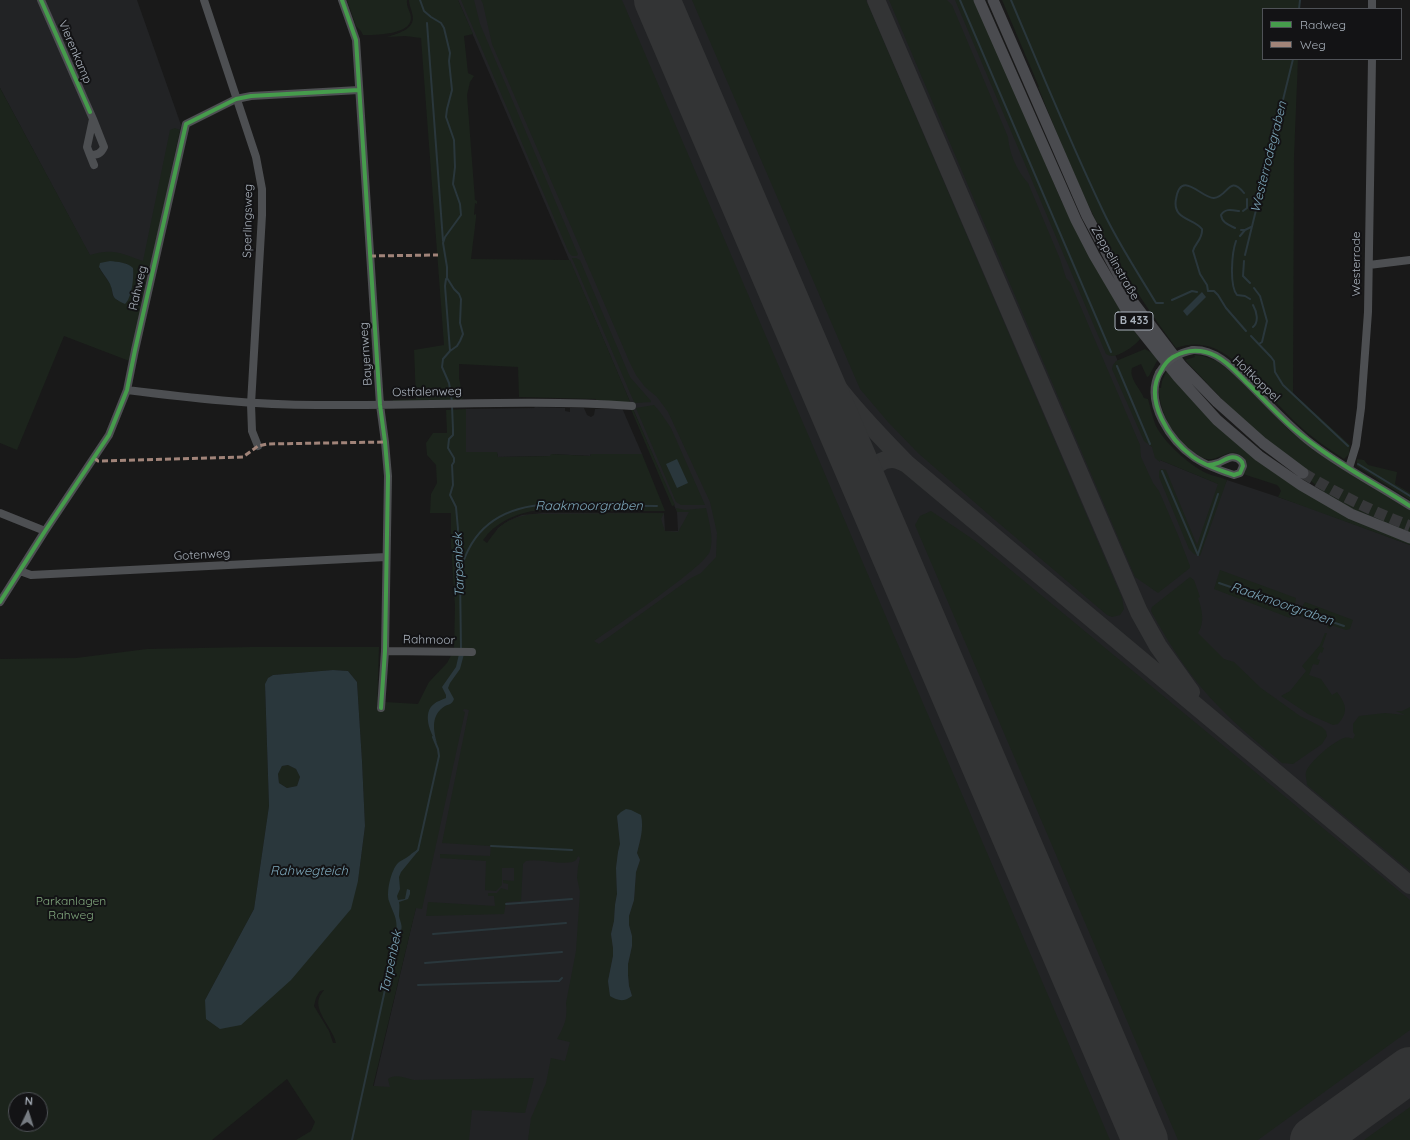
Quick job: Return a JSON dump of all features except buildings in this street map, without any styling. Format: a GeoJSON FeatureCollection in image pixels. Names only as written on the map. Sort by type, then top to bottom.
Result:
{"type":"FeatureCollection","features":[{"type":"Feature","properties":{"kind":"highway","name":"Zeppelinstraße"},"geometry":{"type":"LineString","coordinates":[[979,0],[1076,220],[1094,255],[1131,318],[1178,377],[1202,404],[1230,431],[1280,472],[1338,507],[1369,522],[1410,538]]}},
{"type":"Feature","properties":{"kind":"highway","name":"Zeppelinstraße"},"geometry":{"type":"LineString","coordinates":[[993,0],[1087,216],[1134,302],[1181,366],[1217,402],[1263,444],[1303,473]]}},
{"type":"Feature","properties":{"kind":"street","name":"Vierenkamp"},"geometry":{"type":"LineString","coordinates":[[41,0],[104,147],[101,152],[96,155],[90,155]]}},
{"type":"Feature","properties":{"kind":"street","name":"Sperlingsweg"},"geometry":{"type":"LineString","coordinates":[[204,0],[256,157],[262,189],[262,215],[251,404],[252,431],[258,446]]}},
{"type":"Feature","properties":{"kind":"street","name":"Bayernweg"},"geometry":{"type":"LineString","coordinates":[[342,0],[356,37],[380,405],[388,476],[385,651],[381,708]]}},
{"type":"Feature","properties":{"kind":"street","name":"Westerrode"},"geometry":{"type":"LineString","coordinates":[[1349,468],[1356,446],[1361,408],[1368,312],[1370,265],[1369,202],[1372,60]]}},
{"type":"Feature","properties":{"kind":"street","name":"Rahweg"},"geometry":{"type":"LineString","coordinates":[[0,602],[109,435],[128,390],[135,350],[185,126],[188,122],[236,99],[251,96],[359,90]]}},
{"type":"Feature","properties":{"kind":"street"},"geometry":{"type":"LineString","coordinates":[[93,119],[87,147],[94,165]]}},
{"type":"Feature","properties":{"kind":"street"},"geometry":{"type":"LineString","coordinates":[[1370,265],[1410,260]]}},
{"type":"Feature","properties":{"kind":"street","name":"Holtkoppel"},"geometry":{"type":"LineString","coordinates":[[1208,465],[1193,457],[1172,436],[1156,402],[1155,389],[1159,373],[1173,357],[1194,350],[1210,353],[1227,364],[1292,428],[1330,457],[1410,506]]}},
{"type":"Feature","properties":{"kind":"street","name":"Ostfalenweg"},"geometry":{"type":"LineString","coordinates":[[128,390],[177,397],[251,404],[380,405],[444,403],[592,403],[632,406]]}},
{"type":"Feature","properties":{"kind":"street"},"geometry":{"type":"LineString","coordinates":[[0,513],[45,531]]}},
{"type":"Feature","properties":{"kind":"street","name":"Gotenweg"},"geometry":{"type":"LineString","coordinates":[[20,571],[31,575],[386,557]]}},
{"type":"Feature","properties":{"kind":"street","name":"Rahmoor"},"geometry":{"type":"LineString","coordinates":[[385,651],[469,652]]}},
{"type":"Feature","properties":{"kind":"shaded area"},"geometry":{"type":"Polygon","coordinates":[[[0,0],[137,0],[181,125],[144,265],[91,258],[0,88],[0,0]]]}},
{"type":"Feature","properties":{"kind":"shaded area"},"geometry":{"type":"Polygon","coordinates":[[[458,0],[964,0],[1160,460],[1224,486],[1227,480],[1308,507],[1410,545],[1410,1140],[361,1140],[429,852],[460,708],[465,709],[472,572],[498,528],[508,521],[522,515],[543,513],[664,513],[665,531],[678,531],[677,512],[458,0]]]}},
{"type":"Feature","properties":{"kind":"shaded area"},"geometry":{"type":"Polygon","coordinates":[[[535,407],[565,408],[565,411],[570,412],[570,408],[584,408],[587,415],[591,417],[594,415],[595,409],[622,408],[642,454],[591,454],[590,456],[551,454],[551,456],[498,457],[497,453],[466,452],[466,409],[535,407]]]}},
{"type":"Feature","properties":{"kind":"green space"},"geometry":{"type":"Polygon","coordinates":[[[347,0],[407,0],[407,5],[411,16],[409,24],[405,28],[392,33],[363,35],[356,26],[347,0]]]}},
{"type":"Feature","properties":{"kind":"green space"},"geometry":{"type":"Polygon","coordinates":[[[409,0],[458,0],[473,34],[464,36],[468,73],[474,76],[470,82],[467,95],[475,200],[477,201],[477,204],[475,203],[474,215],[476,214],[476,218],[471,259],[570,260],[631,404],[596,399],[519,397],[518,367],[459,364],[459,378],[463,397],[461,401],[393,403],[393,400],[416,399],[414,350],[444,345],[421,38],[405,36],[387,37],[406,30],[412,23],[413,18],[409,0]]]}},
{"type":"Feature","properties":{"kind":"green space"},"geometry":{"type":"Polygon","coordinates":[[[461,0],[474,0],[480,24],[578,254],[577,256],[572,256],[569,253],[461,0]]]}},
{"type":"Feature","properties":{"kind":"green space","name":"Parkanlagen Rahweg"},"geometry":{"type":"Polygon","coordinates":[[[481,0],[622,0],[1110,1140],[528,1140],[531,1118],[546,1083],[551,1058],[565,1061],[570,1042],[557,1039],[566,1018],[566,1003],[576,951],[580,892],[577,878],[580,858],[578,856],[574,861],[567,863],[537,860],[526,861],[523,864],[521,901],[506,902],[504,914],[426,916],[428,902],[495,906],[494,896],[488,896],[488,893],[497,893],[501,888],[508,890],[508,884],[503,883],[503,880],[514,881],[514,868],[502,868],[502,885],[496,891],[485,890],[486,861],[440,858],[440,854],[490,856],[491,846],[442,843],[469,710],[464,709],[463,711],[465,712],[422,909],[416,908],[373,1086],[390,1087],[388,1079],[394,1076],[414,1080],[534,1078],[525,1113],[472,1110],[469,1140],[296,1140],[311,1131],[315,1122],[287,1079],[212,1140],[0,1140],[0,659],[76,658],[147,649],[379,647],[377,710],[384,711],[385,702],[418,704],[429,682],[447,663],[454,650],[455,606],[451,545],[451,513],[430,513],[431,494],[437,483],[436,465],[427,455],[426,443],[433,433],[447,433],[446,410],[466,409],[466,452],[497,452],[498,457],[550,456],[551,454],[590,456],[591,454],[642,454],[665,511],[532,511],[511,517],[499,524],[483,540],[487,543],[500,527],[508,521],[533,514],[664,513],[661,519],[665,531],[678,532],[689,512],[677,512],[676,508],[685,510],[706,508],[711,530],[711,546],[710,551],[704,559],[676,583],[594,641],[599,644],[691,578],[701,573],[716,557],[717,533],[710,502],[668,412],[657,397],[645,387],[636,375],[630,363],[492,44],[481,0]],[[333,670],[273,675],[268,678],[265,685],[269,806],[254,909],[205,1000],[358,881],[365,826],[357,682],[348,671],[333,670]],[[617,816],[620,844],[616,868],[617,894],[611,934],[613,956],[608,981],[610,996],[632,996],[628,975],[628,964],[632,946],[629,916],[634,900],[636,872],[640,860],[637,853],[641,837],[617,816]],[[324,990],[320,991],[314,1006],[329,1031],[333,1043],[336,1043],[319,1009],[319,998],[324,990]]]}},
{"type":"Feature","properties":{"kind":"green space"},"geometry":{"type":"Polygon","coordinates":[[[692,0],[866,0],[1122,598],[1124,609],[1120,615],[1112,617],[1107,615],[988,514],[918,453],[888,422],[860,389],[692,0]]]}},
{"type":"Feature","properties":{"kind":"green space"},"geometry":{"type":"Polygon","coordinates":[[[889,0],[947,0],[952,5],[1008,137],[1014,162],[1028,183],[1060,259],[1066,278],[1070,282],[1140,445],[1141,457],[1153,483],[1159,491],[1190,566],[1190,568],[1158,593],[1135,577],[889,0]]]}},
{"type":"Feature","properties":{"kind":"green space"},"geometry":{"type":"Polygon","coordinates":[[[955,0],[976,0],[1061,200],[1079,236],[1140,339],[1131,347],[1115,356],[1106,354],[955,0]]]}},
{"type":"Feature","properties":{"kind":"green space"},"geometry":{"type":"Polygon","coordinates":[[[1002,0],[1300,0],[1300,8],[1262,8],[1262,60],[1298,60],[1294,156],[1293,393],[1350,445],[1349,454],[1344,459],[1319,442],[1301,427],[1242,367],[1223,353],[1201,345],[1189,345],[1176,348],[1130,281],[1096,220],[1070,164],[1002,0]]]}},
{"type":"Feature","properties":{"kind":"green space"},"geometry":{"type":"Polygon","coordinates":[[[0,88],[90,255],[105,252],[117,252],[143,261],[170,130],[175,128],[180,130],[140,316],[132,362],[64,336],[17,450],[0,443],[0,88]],[[110,261],[99,268],[111,285],[113,296],[118,301],[129,297],[131,284],[127,264],[110,261]]]}},
{"type":"Feature","properties":{"kind":"green space"},"geometry":{"type":"Polygon","coordinates":[[[572,258],[580,260],[630,377],[651,402],[634,402],[572,258]]]}},
{"type":"Feature","properties":{"kind":"green space"},"geometry":{"type":"Polygon","coordinates":[[[1145,349],[1154,354],[1158,359],[1149,376],[1147,377],[1141,364],[1132,368],[1131,372],[1135,383],[1144,398],[1148,399],[1156,426],[1171,446],[1192,465],[1206,473],[1227,480],[1200,556],[1194,554],[1189,549],[1159,477],[1159,471],[1161,469],[1166,470],[1197,545],[1218,484],[1160,460],[1160,462],[1155,458],[1152,447],[1144,441],[1112,369],[1116,361],[1145,349]]]}},
{"type":"Feature","properties":{"kind":"green space"},"geometry":{"type":"Polygon","coordinates":[[[1194,355],[1203,356],[1217,361],[1235,375],[1289,430],[1305,443],[1410,510],[1410,534],[1370,519],[1325,494],[1267,440],[1245,422],[1185,360],[1195,357],[1194,355]]]}},
{"type":"Feature","properties":{"kind":"green space"},"geometry":{"type":"Polygon","coordinates":[[[1167,370],[1257,460],[1410,541],[1410,545],[1278,497],[1281,491],[1277,485],[1243,474],[1246,468],[1246,462],[1239,454],[1233,452],[1207,459],[1195,453],[1180,440],[1165,416],[1159,388],[1161,388],[1162,381],[1167,370]]]}},
{"type":"Feature","properties":{"kind":"green space"},"geometry":{"type":"Polygon","coordinates":[[[654,405],[671,428],[705,505],[681,505],[676,502],[636,408],[654,405]]]}},
{"type":"Feature","properties":{"kind":"green space"},"geometry":{"type":"Polygon","coordinates":[[[630,407],[632,407],[675,505],[672,506],[630,407]]]}},
{"type":"Feature","properties":{"kind":"green space"},"geometry":{"type":"Polygon","coordinates":[[[1357,459],[1364,460],[1368,465],[1397,472],[1395,484],[1410,493],[1410,500],[1357,466],[1357,459]]]}},
{"type":"Feature","properties":{"kind":"green space"},"geometry":{"type":"Polygon","coordinates":[[[931,511],[977,542],[1410,900],[1410,1030],[1258,1140],[1178,1140],[915,525],[920,516],[931,511]]]}},
{"type":"Feature","properties":{"kind":"green space"},"geometry":{"type":"Polygon","coordinates":[[[1220,570],[1296,598],[1290,618],[1214,589],[1220,570]]]}},
{"type":"Feature","properties":{"kind":"green space"},"geometry":{"type":"Polygon","coordinates":[[[1190,577],[1194,580],[1200,597],[1198,598],[1202,611],[1202,625],[1198,633],[1224,659],[1234,662],[1261,688],[1300,716],[1322,727],[1326,731],[1327,736],[1322,744],[1293,764],[1282,763],[1227,715],[1210,697],[1182,662],[1151,611],[1152,607],[1190,577]]]}},
{"type":"Feature","properties":{"kind":"green space"},"geometry":{"type":"Polygon","coordinates":[[[1305,602],[1353,620],[1350,629],[1346,630],[1331,625],[1330,629],[1327,627],[1328,625],[1299,616],[1301,608],[1305,602]]]}},
{"type":"Feature","properties":{"kind":"green space"},"geometry":{"type":"Polygon","coordinates":[[[1325,633],[1327,633],[1322,647],[1324,648],[1322,653],[1320,652],[1317,659],[1320,660],[1318,665],[1313,664],[1309,675],[1321,679],[1332,695],[1337,692],[1344,704],[1344,716],[1338,724],[1333,725],[1308,714],[1281,696],[1290,691],[1306,671],[1302,666],[1320,645],[1325,633]]]}},
{"type":"Feature","properties":{"kind":"green space"},"geometry":{"type":"Polygon","coordinates":[[[1410,707],[1410,871],[1307,785],[1306,772],[1312,763],[1328,747],[1344,738],[1353,739],[1355,735],[1353,732],[1353,724],[1359,716],[1385,713],[1405,715],[1396,711],[1402,711],[1410,707]]]}},
{"type":"Feature","properties":{"kind":"green space"},"geometry":{"type":"Polygon","coordinates":[[[288,765],[296,769],[300,777],[297,786],[287,788],[279,783],[278,774],[282,766],[288,765]]]}},
{"type":"Feature","properties":{"kind":"green space"},"geometry":{"type":"Polygon","coordinates":[[[1410,1107],[1410,1140],[1364,1140],[1410,1107]]]}},
{"type":"Feature","properties":{"kind":"water"},"geometry":{"type":"Polygon","coordinates":[[[110,261],[125,263],[133,268],[131,292],[125,304],[113,296],[110,284],[99,267],[100,263],[110,261]]]}},
{"type":"Feature","properties":{"kind":"water"},"geometry":{"type":"Polygon","coordinates":[[[1202,292],[1206,297],[1187,316],[1183,311],[1202,292]]]}},
{"type":"Feature","properties":{"kind":"water"},"geometry":{"type":"Polygon","coordinates":[[[677,459],[688,483],[677,488],[666,464],[677,459]]]}},
{"type":"Feature","properties":{"kind":"water"},"geometry":{"type":"Polygon","coordinates":[[[459,654],[464,654],[460,669],[448,688],[454,699],[452,703],[440,710],[435,718],[434,728],[437,743],[428,723],[428,712],[435,703],[446,698],[442,687],[456,667],[459,654]]]}},
{"type":"Feature","properties":{"kind":"water","name":"Rahwegteich"},"geometry":{"type":"Polygon","coordinates":[[[333,670],[348,671],[357,682],[365,826],[358,881],[351,909],[291,980],[241,1025],[220,1029],[206,1019],[205,1000],[254,909],[269,806],[265,684],[268,678],[273,675],[333,670]],[[288,765],[282,766],[278,774],[279,783],[287,788],[297,786],[300,777],[296,769],[288,765]]]}},
{"type":"Feature","properties":{"kind":"water"},"geometry":{"type":"Polygon","coordinates":[[[626,809],[641,815],[642,825],[637,853],[640,860],[636,872],[634,900],[629,916],[632,946],[628,964],[628,975],[632,996],[621,1000],[610,996],[608,981],[613,956],[611,934],[617,894],[616,868],[620,844],[617,816],[626,809]]]}},
{"type":"Feature","properties":{"kind":"water"},"geometry":{"type":"Polygon","coordinates":[[[419,850],[401,872],[399,877],[400,889],[397,896],[398,900],[405,899],[407,889],[410,890],[410,894],[408,899],[399,902],[401,932],[396,937],[396,922],[388,897],[390,881],[395,866],[419,850]]]}},
{"type":"Feature","properties":{"kind":"waterway","name":"Tarpenbek"},"geometry":{"type":"LineString","coordinates":[[420,0],[424,11],[441,23],[444,28],[450,53],[449,61],[452,90],[446,117],[454,140],[455,167],[453,184],[460,204],[461,215],[445,237],[443,243],[447,267],[447,278],[461,299],[460,323],[463,334],[457,346],[443,359],[442,367],[449,383],[452,401]]}},
{"type":"Feature","properties":{"kind":"waterway"},"geometry":{"type":"LineString","coordinates":[[960,0],[1111,352]]}},
{"type":"Feature","properties":{"kind":"waterway"},"geometry":{"type":"LineString","coordinates":[[1011,0],[1067,133],[1115,235],[1156,303],[1163,303]]}},
{"type":"Feature","properties":{"kind":"waterway","name":"Westerrodegraben"},"geometry":{"type":"LineString","coordinates":[[1299,8],[1300,0]]}},
{"type":"Feature","properties":{"kind":"waterway"},"geometry":{"type":"LineString","coordinates":[[427,23],[443,241]]}},
{"type":"Feature","properties":{"kind":"waterway","name":"Westerrodegraben"},"geometry":{"type":"LineString","coordinates":[[1245,255],[1293,60]]}},
{"type":"Feature","properties":{"kind":"waterway"},"geometry":{"type":"LineString","coordinates":[[1208,291],[1207,285],[1200,274],[1193,251],[1201,236],[1202,229],[1198,225],[1184,218],[1177,211],[1176,199],[1179,190],[1182,186],[1187,185],[1209,197],[1214,198],[1219,197],[1229,188],[1235,186],[1244,193]]}},
{"type":"Feature","properties":{"kind":"waterway"},"geometry":{"type":"LineString","coordinates":[[1243,211],[1247,208],[1247,199]]}},
{"type":"Feature","properties":{"kind":"waterway"},"geometry":{"type":"LineString","coordinates":[[1235,228],[1224,222],[1221,215],[1227,210],[1239,211]]}},
{"type":"Feature","properties":{"kind":"waterway"},"geometry":{"type":"LineString","coordinates":[[1240,236],[1245,230],[1251,227]]}},
{"type":"Feature","properties":{"kind":"waterway"},"geometry":{"type":"LineString","coordinates":[[1236,241],[1232,260],[1234,290],[1237,295],[1245,296],[1250,299]]}},
{"type":"Feature","properties":{"kind":"waterway","name":"Westerrodegraben"},"geometry":{"type":"LineString","coordinates":[[1244,261],[1243,276],[1250,283]]}},
{"type":"Feature","properties":{"kind":"waterway"},"geometry":{"type":"LineString","coordinates":[[446,279],[445,286],[450,351]]}},
{"type":"Feature","properties":{"kind":"waterway","name":"Westerrodegraben"},"geometry":{"type":"LineString","coordinates":[[1254,288],[1260,296],[1267,321],[1262,342],[1259,344]]}},
{"type":"Feature","properties":{"kind":"waterway"},"geometry":{"type":"LineString","coordinates":[[1172,300],[1192,291],[1197,292]]}},
{"type":"Feature","properties":{"kind":"waterway"},"geometry":{"type":"LineString","coordinates":[[1209,291],[1214,291],[1218,295],[1226,308],[1246,331]]}},
{"type":"Feature","properties":{"kind":"waterway"},"geometry":{"type":"LineString","coordinates":[[1253,305],[1257,317],[1253,327]]}},
{"type":"Feature","properties":{"kind":"waterway"},"geometry":{"type":"LineString","coordinates":[[1251,336],[1274,361],[1275,372],[1283,385],[1348,446]]}},
{"type":"Feature","properties":{"kind":"waterway"},"geometry":{"type":"LineString","coordinates":[[1117,366],[1150,444]]}},
{"type":"Feature","properties":{"kind":"waterway","name":"Tarpenbek"},"geometry":{"type":"LineString","coordinates":[[452,406],[453,435],[449,439],[448,448],[454,458],[452,465],[453,485],[450,495],[456,507],[458,529],[457,538],[461,557],[461,650]]}},
{"type":"Feature","properties":{"kind":"waterway"},"geometry":{"type":"LineString","coordinates":[[1358,464],[1410,496]]}},
{"type":"Feature","properties":{"kind":"waterway"},"geometry":{"type":"LineString","coordinates":[[1162,471],[1198,555]]}},
{"type":"Feature","properties":{"kind":"waterway"},"geometry":{"type":"LineString","coordinates":[[1198,554],[1218,494]]}},
{"type":"Feature","properties":{"kind":"waterway","name":"Raakmoorgraben"},"geometry":{"type":"LineString","coordinates":[[461,569],[472,543],[480,532],[500,516],[512,511],[540,505],[657,506]]}},
{"type":"Feature","properties":{"kind":"waterway","name":"Raakmoorgraben"},"geometry":{"type":"LineString","coordinates":[[1219,583],[1344,626]]}},
{"type":"Feature","properties":{"kind":"waterway","name":"Tarpenbek"},"geometry":{"type":"LineString","coordinates":[[416,852],[418,850],[439,756],[433,737]]}},
{"type":"Feature","properties":{"kind":"waterway"},"geometry":{"type":"LineString","coordinates":[[491,846],[572,850]]}},
{"type":"Feature","properties":{"kind":"waterway"},"geometry":{"type":"LineString","coordinates":[[506,904],[572,899]]}},
{"type":"Feature","properties":{"kind":"waterway"},"geometry":{"type":"LineString","coordinates":[[433,934],[566,923]]}},
{"type":"Feature","properties":{"kind":"waterway","name":"Tarpenbek"},"geometry":{"type":"LineString","coordinates":[[352,1140],[397,935]]}},
{"type":"Feature","properties":{"kind":"waterway"},"geometry":{"type":"LineString","coordinates":[[425,963],[562,952]]}},
{"type":"Feature","properties":{"kind":"waterway"},"geometry":{"type":"LineString","coordinates":[[418,985],[559,981],[562,978]]}},
{"type":"Feature","properties":{"kind":"taxiway"},"geometry":{"type":"LineString","coordinates":[[876,0],[1139,612],[1158,646],[1191,692]]}},
{"type":"Feature","properties":{"kind":"taxiway"},"geometry":{"type":"LineString","coordinates":[[780,286],[813,349],[836,385],[861,415],[907,464],[1410,885]]}},
{"type":"Feature","properties":{"kind":"taxiway"},"geometry":{"type":"LineString","coordinates":[[867,492],[869,473],[877,464],[888,459],[898,460],[907,464]]}},
{"type":"Feature","properties":{"kind":"taxiway"},"geometry":{"type":"LineString","coordinates":[[1141,1132],[1145,1140]]}},
{"type":"Feature","properties":{"kind":"runway"},"geometry":{"type":"LineString","coordinates":[[657,0],[1145,1140]]}},
{"type":"Feature","properties":{"kind":"runway"},"geometry":{"type":"LineString","coordinates":[[1313,1140],[1410,1070]]}},
{"type":"Feature","properties":{"kind":"tunnel"},"geometry":{"type":"LineString","coordinates":[[1303,473],[1355,502],[1410,526]]}},
{"type":"Feature","properties":{"kind":"marked path"},"geometry":{"type":"LineString","coordinates":[[370,256],[438,255]]}},
{"type":"Feature","properties":{"kind":"marked path"},"geometry":{"type":"LineString","coordinates":[[94,458],[98,461],[243,457],[258,446],[267,444],[385,442]]}},
{"type":"Feature","properties":{"kind":"cycle path"},"geometry":{"type":"LineString","coordinates":[[41,0],[90,112]]}},
{"type":"Feature","properties":{"kind":"cycle path"},"geometry":{"type":"LineString","coordinates":[[342,0],[356,40],[380,405],[388,476],[385,651],[381,708]]}},
{"type":"Feature","properties":{"kind":"cycle path"},"geometry":{"type":"LineString","coordinates":[[0,602],[109,435],[127,390],[186,124],[236,99],[251,96],[359,90]]}},
{"type":"Feature","properties":{"kind":"cycle path"},"geometry":{"type":"LineString","coordinates":[[1208,465],[1212,465],[1233,457],[1239,459],[1243,466],[1240,473],[1234,475],[1208,465],[1193,457],[1175,440],[1161,418],[1157,406],[1155,394],[1156,382],[1162,369],[1173,357],[1189,351],[1205,352],[1224,361],[1307,440],[1410,506]]}}]}
